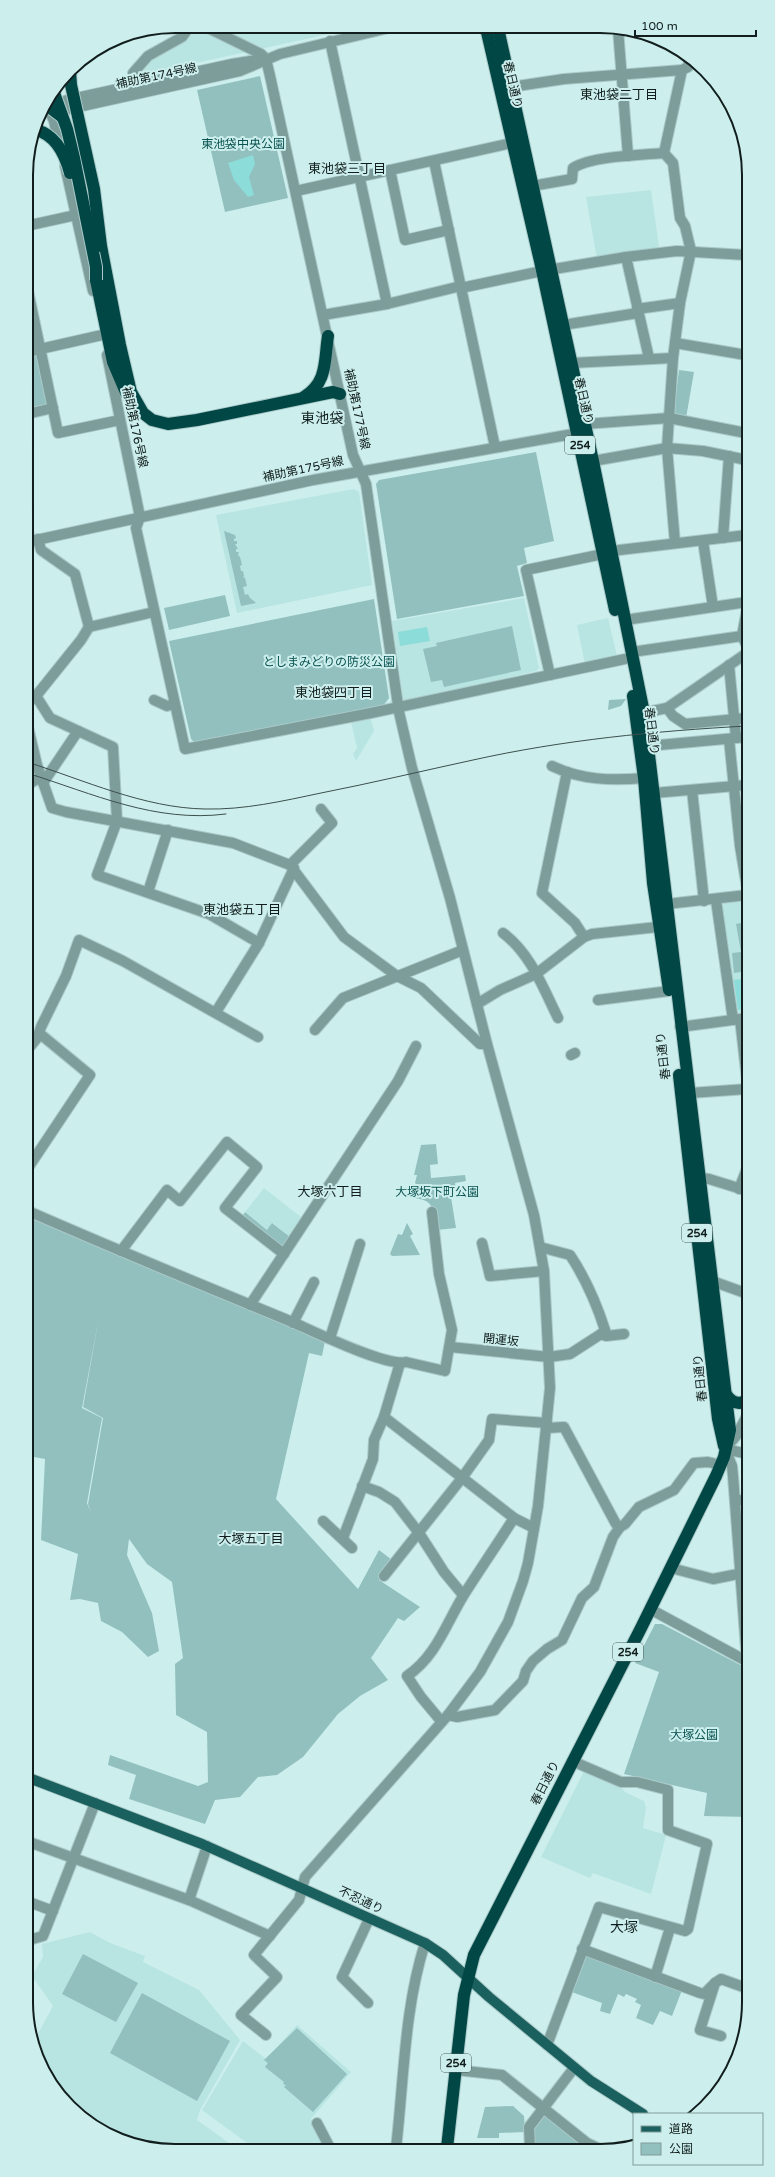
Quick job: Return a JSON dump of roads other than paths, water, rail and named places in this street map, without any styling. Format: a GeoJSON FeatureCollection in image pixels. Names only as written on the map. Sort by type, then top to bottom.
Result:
{"type":"FeatureCollection","features":[{"type":"Feature","properties":{"kind":"highway","name":"春日通り"},"geometry":{"type":"LineString","coordinates":[[447,2144],[467,1978],[479,1942],[671,1568],[721,1465],[730,1430],[712,1281],[695,1177],[669,991],[664,926],[667,904],[648,746],[640,714],[607,552],[571,363],[512,143],[487,33]]}},
{"type":"Feature","properties":{"kind":"highway","name":"春日通り"},"geometry":{"type":"LineString","coordinates":[[499,33],[532,186],[546,270],[583,429],[593,461],[607,552],[625,620],[629,655]]}},
{"type":"Feature","properties":{"kind":"highway"},"geometry":{"type":"LineString","coordinates":[[71,79],[94,190],[101,246],[118,338],[131,392],[143,413],[152,420],[171,427],[197,420],[333,392],[340,394]]}},
{"type":"Feature","properties":{"kind":"highway"},"geometry":{"type":"LineString","coordinates":[[56,98],[67,129],[74,158],[96,267],[96,280],[113,362],[127,396],[145,420],[158,428],[171,427],[334,398],[340,394]]}},
{"type":"Feature","properties":{"kind":"highway"},"geometry":{"type":"LineString","coordinates":[[50,108],[60,115],[71,130],[101,246]]}},
{"type":"Feature","properties":{"kind":"highway"},"geometry":{"type":"LineString","coordinates":[[40,132],[54,140],[67,162],[91,269],[96,280]]}},
{"type":"Feature","properties":{"kind":"highway"},"geometry":{"type":"LineString","coordinates":[[301,399],[315,389],[323,376],[328,336]]}},
{"type":"Feature","properties":{"kind":"highway","name":"春日通り"},"geometry":{"type":"LineString","coordinates":[[640,714],[653,877],[664,926],[690,1093],[695,1177],[718,1419],[725,1449]]}},
{"type":"Feature","properties":{"kind":"highway"},"geometry":{"type":"LineString","coordinates":[[725,1393],[735,1402],[742,1402]]}},
{"type":"Feature","properties":{"kind":"main road","name":"不忍通り"},"geometry":{"type":"LineString","coordinates":[[33,1780],[207,1846],[425,1943],[443,1955],[467,1978],[574,2068],[607,2092],[641,2113]]}},
{"type":"Feature","properties":{"kind":"street"},"geometry":{"type":"LineString","coordinates":[[136,85],[133,73],[148,56],[182,37],[185,33]]}},
{"type":"Feature","properties":{"kind":"street"},"geometry":{"type":"LineString","coordinates":[[218,33],[253,50],[266,60]]}},
{"type":"Feature","properties":{"kind":"street","name":"補助第174号線"},"geometry":{"type":"LineString","coordinates":[[51,107],[69,109],[240,71],[266,60],[330,41],[345,33]]}},
{"type":"Feature","properties":{"kind":"street"},"geometry":{"type":"LineString","coordinates":[[618,34],[628,156]]}},
{"type":"Feature","properties":{"kind":"street"},"geometry":{"type":"LineString","coordinates":[[330,41],[387,304]]}},
{"type":"Feature","properties":{"kind":"street","name":"補助第174号線"},"geometry":{"type":"LineString","coordinates":[[52,105],[238,63],[266,60]]}},
{"type":"Feature","properties":{"kind":"street","name":"補助第177号線"},"geometry":{"type":"LineString","coordinates":[[266,60],[353,455],[366,484],[398,708],[411,764],[528,1190],[544,1271],[549,1357],[547,1425],[534,1528],[524,1581],[508,1622],[480,1672],[445,1718],[305,1877],[299,1900],[254,1955],[277,1977],[241,2015],[266,2035]]}},
{"type":"Feature","properties":{"kind":"street"},"geometry":{"type":"LineString","coordinates":[[511,87],[564,78],[682,70],[688,66],[689,63]]}},
{"type":"Feature","properties":{"kind":"street"},"geometry":{"type":"LineString","coordinates":[[664,153],[682,70]]}},
{"type":"Feature","properties":{"kind":"street"},"geometry":{"type":"LineString","coordinates":[[54,121],[71,115],[136,101],[161,88]]}},
{"type":"Feature","properties":{"kind":"street","name":"補助第176号線"},"geometry":{"type":"LineString","coordinates":[[49,110],[54,121],[102,335],[140,517],[136,528],[185,749],[398,708]]}},
{"type":"Feature","properties":{"kind":"street"},"geometry":{"type":"LineString","coordinates":[[296,191],[512,143]]}},
{"type":"Feature","properties":{"kind":"street"},"geometry":{"type":"LineString","coordinates":[[532,186],[572,180],[573,168],[580,164],[628,156],[664,153]]}},
{"type":"Feature","properties":{"kind":"street"},"geometry":{"type":"LineString","coordinates":[[664,153],[673,163],[680,218],[685,226],[691,251],[680,303],[673,358],[667,448],[675,543]]}},
{"type":"Feature","properties":{"kind":"street"},"geometry":{"type":"LineString","coordinates":[[434,161],[496,448]]}},
{"type":"Feature","properties":{"kind":"street"},"geometry":{"type":"LineString","coordinates":[[390,170],[406,240],[449,230]]}},
{"type":"Feature","properties":{"kind":"street"},"geometry":{"type":"LineString","coordinates":[[33,224],[76,215]]}},
{"type":"Feature","properties":{"kind":"street"},"geometry":{"type":"LineString","coordinates":[[323,315],[387,304],[546,270],[626,257],[677,251],[742,255]]}},
{"type":"Feature","properties":{"kind":"street"},"geometry":{"type":"LineString","coordinates":[[626,257],[649,358]]}},
{"type":"Feature","properties":{"kind":"street"},"geometry":{"type":"LineString","coordinates":[[562,325],[680,303]]}},
{"type":"Feature","properties":{"kind":"street"},"geometry":{"type":"LineString","coordinates":[[33,317],[58,433],[120,420]]}},
{"type":"Feature","properties":{"kind":"street"},"geometry":{"type":"LineString","coordinates":[[33,350],[102,335]]}},
{"type":"Feature","properties":{"kind":"street"},"geometry":{"type":"LineString","coordinates":[[675,343],[742,354]]}},
{"type":"Feature","properties":{"kind":"street"},"geometry":{"type":"LineString","coordinates":[[571,363],[673,358]]}},
{"type":"Feature","properties":{"kind":"street"},"geometry":{"type":"LineString","coordinates":[[33,413],[53,408]]}},
{"type":"Feature","properties":{"kind":"street","name":"補助第175号線"},"geometry":{"type":"LineString","coordinates":[[33,540],[360,471],[496,448],[583,429],[669,418],[742,432]]}},
{"type":"Feature","properties":{"kind":"street"},"geometry":{"type":"LineString","coordinates":[[593,461],[667,448],[703,451],[742,459]]}},
{"type":"Feature","properties":{"kind":"street"},"geometry":{"type":"LineString","coordinates":[[723,538],[729,456]]}},
{"type":"Feature","properties":{"kind":"street"},"geometry":{"type":"LineString","coordinates":[[550,675],[526,570],[607,552],[742,536]]}},
{"type":"Feature","properties":{"kind":"street"},"geometry":{"type":"LineString","coordinates":[[703,541],[713,607]]}},
{"type":"Feature","properties":{"kind":"street"},"geometry":{"type":"LineString","coordinates":[[33,542],[41,550],[75,574],[89,626]]}},
{"type":"Feature","properties":{"kind":"street"},"geometry":{"type":"LineString","coordinates":[[625,620],[742,603]]}},
{"type":"Feature","properties":{"kind":"street"},"geometry":{"type":"LineString","coordinates":[[33,698],[89,626],[154,612]]}},
{"type":"Feature","properties":{"kind":"street"},"geometry":{"type":"LineString","coordinates":[[398,708],[550,675],[629,655],[742,636]]}},
{"type":"Feature","properties":{"kind":"street"},"geometry":{"type":"LineString","coordinates":[[640,714],[667,708],[742,657]]}},
{"type":"Feature","properties":{"kind":"street"},"geometry":{"type":"LineString","coordinates":[[729,666],[733,719],[733,786],[742,852]]}},
{"type":"Feature","properties":{"kind":"street"},"geometry":{"type":"LineString","coordinates":[[36,696],[50,718],[113,747],[117,821],[97,875],[209,914],[260,943]]}},
{"type":"Feature","properties":{"kind":"street"},"geometry":{"type":"LineString","coordinates":[[154,700],[167,706],[174,704]]}},
{"type":"Feature","properties":{"kind":"street"},"geometry":{"type":"LineString","coordinates":[[667,708],[673,716],[685,724],[742,718]]}},
{"type":"Feature","properties":{"kind":"street"},"geometry":{"type":"LineString","coordinates":[[33,783],[42,780],[78,731]]}},
{"type":"Feature","properties":{"kind":"street"},"geometry":{"type":"LineString","coordinates":[[648,746],[742,738]]}},
{"type":"Feature","properties":{"kind":"street"},"geometry":{"type":"LineString","coordinates":[[33,746],[42,780],[52,808],[66,812],[233,843],[292,867],[344,937],[397,976],[421,988],[480,1044],[487,1044]]}},
{"type":"Feature","properties":{"kind":"street"},"geometry":{"type":"LineString","coordinates":[[552,766],[567,772],[603,781],[644,778]]}},
{"type":"Feature","properties":{"kind":"street"},"geometry":{"type":"LineString","coordinates":[[567,772],[542,893],[575,923],[584,937]]}},
{"type":"Feature","properties":{"kind":"street"},"geometry":{"type":"LineString","coordinates":[[654,793],[742,785]]}},
{"type":"Feature","properties":{"kind":"street"},"geometry":{"type":"LineString","coordinates":[[692,790],[704,901]]}},
{"type":"Feature","properties":{"kind":"street"},"geometry":{"type":"LineString","coordinates":[[216,1012],[260,943],[292,867],[332,823],[322,809]]}},
{"type":"Feature","properties":{"kind":"street"},"geometry":{"type":"LineString","coordinates":[[148,892],[168,830]]}},
{"type":"Feature","properties":{"kind":"street"},"geometry":{"type":"LineString","coordinates":[[667,904],[716,900],[742,896]]}},
{"type":"Feature","properties":{"kind":"street"},"geometry":{"type":"LineString","coordinates":[[716,900],[740,1019],[742,1036]]}},
{"type":"Feature","properties":{"kind":"street"},"geometry":{"type":"LineString","coordinates":[[477,1004],[500,990],[536,974],[584,937],[592,934],[664,926]]}},
{"type":"Feature","properties":{"kind":"street"},"geometry":{"type":"LineString","coordinates":[[503,933],[516,943],[536,974],[558,1018]]}},
{"type":"Feature","properties":{"kind":"street"},"geometry":{"type":"LineString","coordinates":[[33,1042],[39,1033],[66,976],[79,940],[123,961],[258,1037]]}},
{"type":"Feature","properties":{"kind":"street"},"geometry":{"type":"LineString","coordinates":[[315,1030],[343,998],[463,950]]}},
{"type":"Feature","properties":{"kind":"street"},"geometry":{"type":"LineString","coordinates":[[598,1000],[669,991]]}},
{"type":"Feature","properties":{"kind":"street"},"geometry":{"type":"LineString","coordinates":[[680,1027],[740,1019]]}},
{"type":"Feature","properties":{"kind":"street"},"geometry":{"type":"LineString","coordinates":[[33,1160],[90,1075],[39,1033]]}},
{"type":"Feature","properties":{"kind":"street"},"geometry":{"type":"LineString","coordinates":[[250,1305],[398,1081],[416,1046]]}},
{"type":"Feature","properties":{"kind":"street"},"geometry":{"type":"LineString","coordinates":[[690,1093],[742,1089]]}},
{"type":"Feature","properties":{"kind":"street"},"geometry":{"type":"LineString","coordinates":[[121,1251],[167,1190],[180,1201],[226,1142],[257,1167],[225,1208],[284,1254]]}},
{"type":"Feature","properties":{"kind":"street"},"geometry":{"type":"LineString","coordinates":[[695,1177],[742,1190]]}},
{"type":"Feature","properties":{"kind":"street"},"geometry":{"type":"LineString","coordinates":[[33,1213],[375,1356],[400,1363],[406,1362],[445,1371],[452,1330],[439,1274],[432,1212]]}},
{"type":"Feature","properties":{"kind":"street"},"geometry":{"type":"LineString","coordinates":[[482,1243],[490,1276],[544,1271]]}},
{"type":"Feature","properties":{"kind":"street"},"geometry":{"type":"LineString","coordinates":[[330,1338],[360,1244]]}},
{"type":"Feature","properties":{"kind":"street"},"geometry":{"type":"LineString","coordinates":[[540,1247],[570,1255],[586,1279],[595,1300],[605,1330],[601,1334],[606,1336],[624,1334]]}},
{"type":"Feature","properties":{"kind":"street"},"geometry":{"type":"LineString","coordinates":[[712,1281],[742,1292]]}},
{"type":"Feature","properties":{"kind":"street"},"geometry":{"type":"LineString","coordinates":[[293,1323],[314,1282]]}},
{"type":"Feature","properties":{"kind":"street","name":"開運坂"},"geometry":{"type":"LineString","coordinates":[[450,1347],[549,1357],[570,1354],[601,1334]]}},
{"type":"Feature","properties":{"kind":"street"},"geometry":{"type":"LineString","coordinates":[[343,1538],[373,1459],[374,1440],[384,1417],[400,1363]]}},
{"type":"Feature","properties":{"kind":"street"},"geometry":{"type":"LineString","coordinates":[[384,1417],[514,1518],[534,1528]]}},
{"type":"Feature","properties":{"kind":"street"},"geometry":{"type":"LineString","coordinates":[[384,1576],[462,1478],[489,1440],[492,1419],[564,1427],[616,1524],[620,1527]]}},
{"type":"Feature","properties":{"kind":"street"},"geometry":{"type":"LineString","coordinates":[[725,1449],[736,1436],[742,1425]]}},
{"type":"Feature","properties":{"kind":"street"},"geometry":{"type":"LineString","coordinates":[[725,1449],[742,1453]]}},
{"type":"Feature","properties":{"kind":"street"},"geometry":{"type":"LineString","coordinates":[[725,1449],[732,1466],[742,1557]]}},
{"type":"Feature","properties":{"kind":"street"},"geometry":{"type":"LineString","coordinates":[[514,1518],[463,1595],[444,1634],[422,1663],[407,1676],[421,1698],[445,1718],[495,1710],[523,1681],[526,1671],[533,1661],[547,1649],[562,1640],[582,1598],[594,1587],[613,1537],[620,1527],[625,1524],[639,1507],[674,1490],[694,1463],[708,1462],[721,1465]]}},
{"type":"Feature","properties":{"kind":"street"},"geometry":{"type":"LineString","coordinates":[[362,1486],[379,1492],[395,1502],[419,1533],[444,1572],[463,1595]]}},
{"type":"Feature","properties":{"kind":"street"},"geometry":{"type":"LineString","coordinates":[[735,1499],[742,1501]]}},
{"type":"Feature","properties":{"kind":"street"},"geometry":{"type":"LineString","coordinates":[[323,1521],[352,1548]]}},
{"type":"Feature","properties":{"kind":"street"},"geometry":{"type":"LineString","coordinates":[[671,1568],[713,1579],[742,1573]]}},
{"type":"Feature","properties":{"kind":"street"},"geometry":{"type":"LineString","coordinates":[[650,1609],[742,1659]]}},
{"type":"Feature","properties":{"kind":"street"},"geometry":{"type":"LineString","coordinates":[[547,2045],[599,1907],[685,1931],[688,1929],[707,1844],[668,1830],[668,1790],[637,1782],[621,1782],[572,1762]]}},
{"type":"Feature","properties":{"kind":"street"},"geometry":{"type":"LineString","coordinates":[[33,1939],[43,1936],[95,1803]]}},
{"type":"Feature","properties":{"kind":"street"},"geometry":{"type":"LineString","coordinates":[[33,1843],[188,1900],[270,1936]]}},
{"type":"Feature","properties":{"kind":"street"},"geometry":{"type":"LineString","coordinates":[[188,1900],[207,1846]]}},
{"type":"Feature","properties":{"kind":"street"},"geometry":{"type":"LineString","coordinates":[[33,1904],[53,1911]]}},
{"type":"Feature","properties":{"kind":"street"},"geometry":{"type":"LineString","coordinates":[[368,2003],[342,1977],[369,1918]]}},
{"type":"Feature","properties":{"kind":"street"},"geometry":{"type":"LineString","coordinates":[[654,1977],[670,1928]]}},
{"type":"Feature","properties":{"kind":"street"},"geometry":{"type":"LineString","coordinates":[[396,2144],[411,1998],[417,1966],[425,1943]]}},
{"type":"Feature","properties":{"kind":"street"},"geometry":{"type":"LineString","coordinates":[[582,1949],[654,1977],[704,1994],[721,1978],[742,1986]]}},
{"type":"Feature","properties":{"kind":"street"},"geometry":{"type":"LineString","coordinates":[[715,1982],[700,2030],[721,2036]]}},
{"type":"Feature","properties":{"kind":"street"},"geometry":{"type":"LineString","coordinates":[[530,2144],[529,2127],[574,2068]]}},
{"type":"Feature","properties":{"kind":"street"},"geometry":{"type":"LineString","coordinates":[[456,2070],[502,2075],[591,2144]]}},
{"type":"Feature","properties":{"kind":"street"},"geometry":{"type":"LineString","coordinates":[[317,2123],[328,2144]]}},
{"type":"Feature","properties":{"kind":"tram line"},"geometry":{"type":"LineString","coordinates":[[33,764],[114,792],[159,804],[205,809],[220,809],[278,802],[541,747],[609,737],[742,726]]}},
{"type":"Feature","properties":{"kind":"tram line"},"geometry":{"type":"LineString","coordinates":[[33,775],[101,798],[150,811],[200,816],[226,814]]}},
{"type":"Feature","properties":{"kind":"district","name":"東池袋二丁目"},"geometry":{"type":"Point","coordinates":[619,95]}},
{"type":"Feature","properties":{"kind":"district","name":"東池袋三丁目"},"geometry":{"type":"Point","coordinates":[347,169]}},
{"type":"Feature","properties":{"kind":"district","name":"東池袋"},"geometry":{"type":"Point","coordinates":[322,418]}},
{"type":"Feature","properties":{"kind":"district","name":"東池袋四丁目"},"geometry":{"type":"Point","coordinates":[334,693]}},
{"type":"Feature","properties":{"kind":"district","name":"東池袋五丁目"},"geometry":{"type":"Point","coordinates":[242,910]}},
{"type":"Feature","properties":{"kind":"district","name":"大塚六丁目"},"geometry":{"type":"Point","coordinates":[330,1192]}},
{"type":"Feature","properties":{"kind":"district","name":"大塚五丁目"},"geometry":{"type":"Point","coordinates":[251,1539]}},
{"type":"Feature","properties":{"kind":"district","name":"大塚"},"geometry":{"type":"Point","coordinates":[624,1927]}},
{"type":"Feature","properties":{"kind":"park label","name":"東池袋中央公園"},"geometry":{"type":"Point","coordinates":[243,144]}},
{"type":"Feature","properties":{"kind":"park label","name":"としまみどりの防災公園"},"geometry":{"type":"Point","coordinates":[329,662]}},
{"type":"Feature","properties":{"kind":"park label","name":"大塚坂下町公園"},"geometry":{"type":"Point","coordinates":[437,1192]}},
{"type":"Feature","properties":{"kind":"park label","name":"大塚公園"},"geometry":{"type":"Point","coordinates":[694,1735]}}]}
